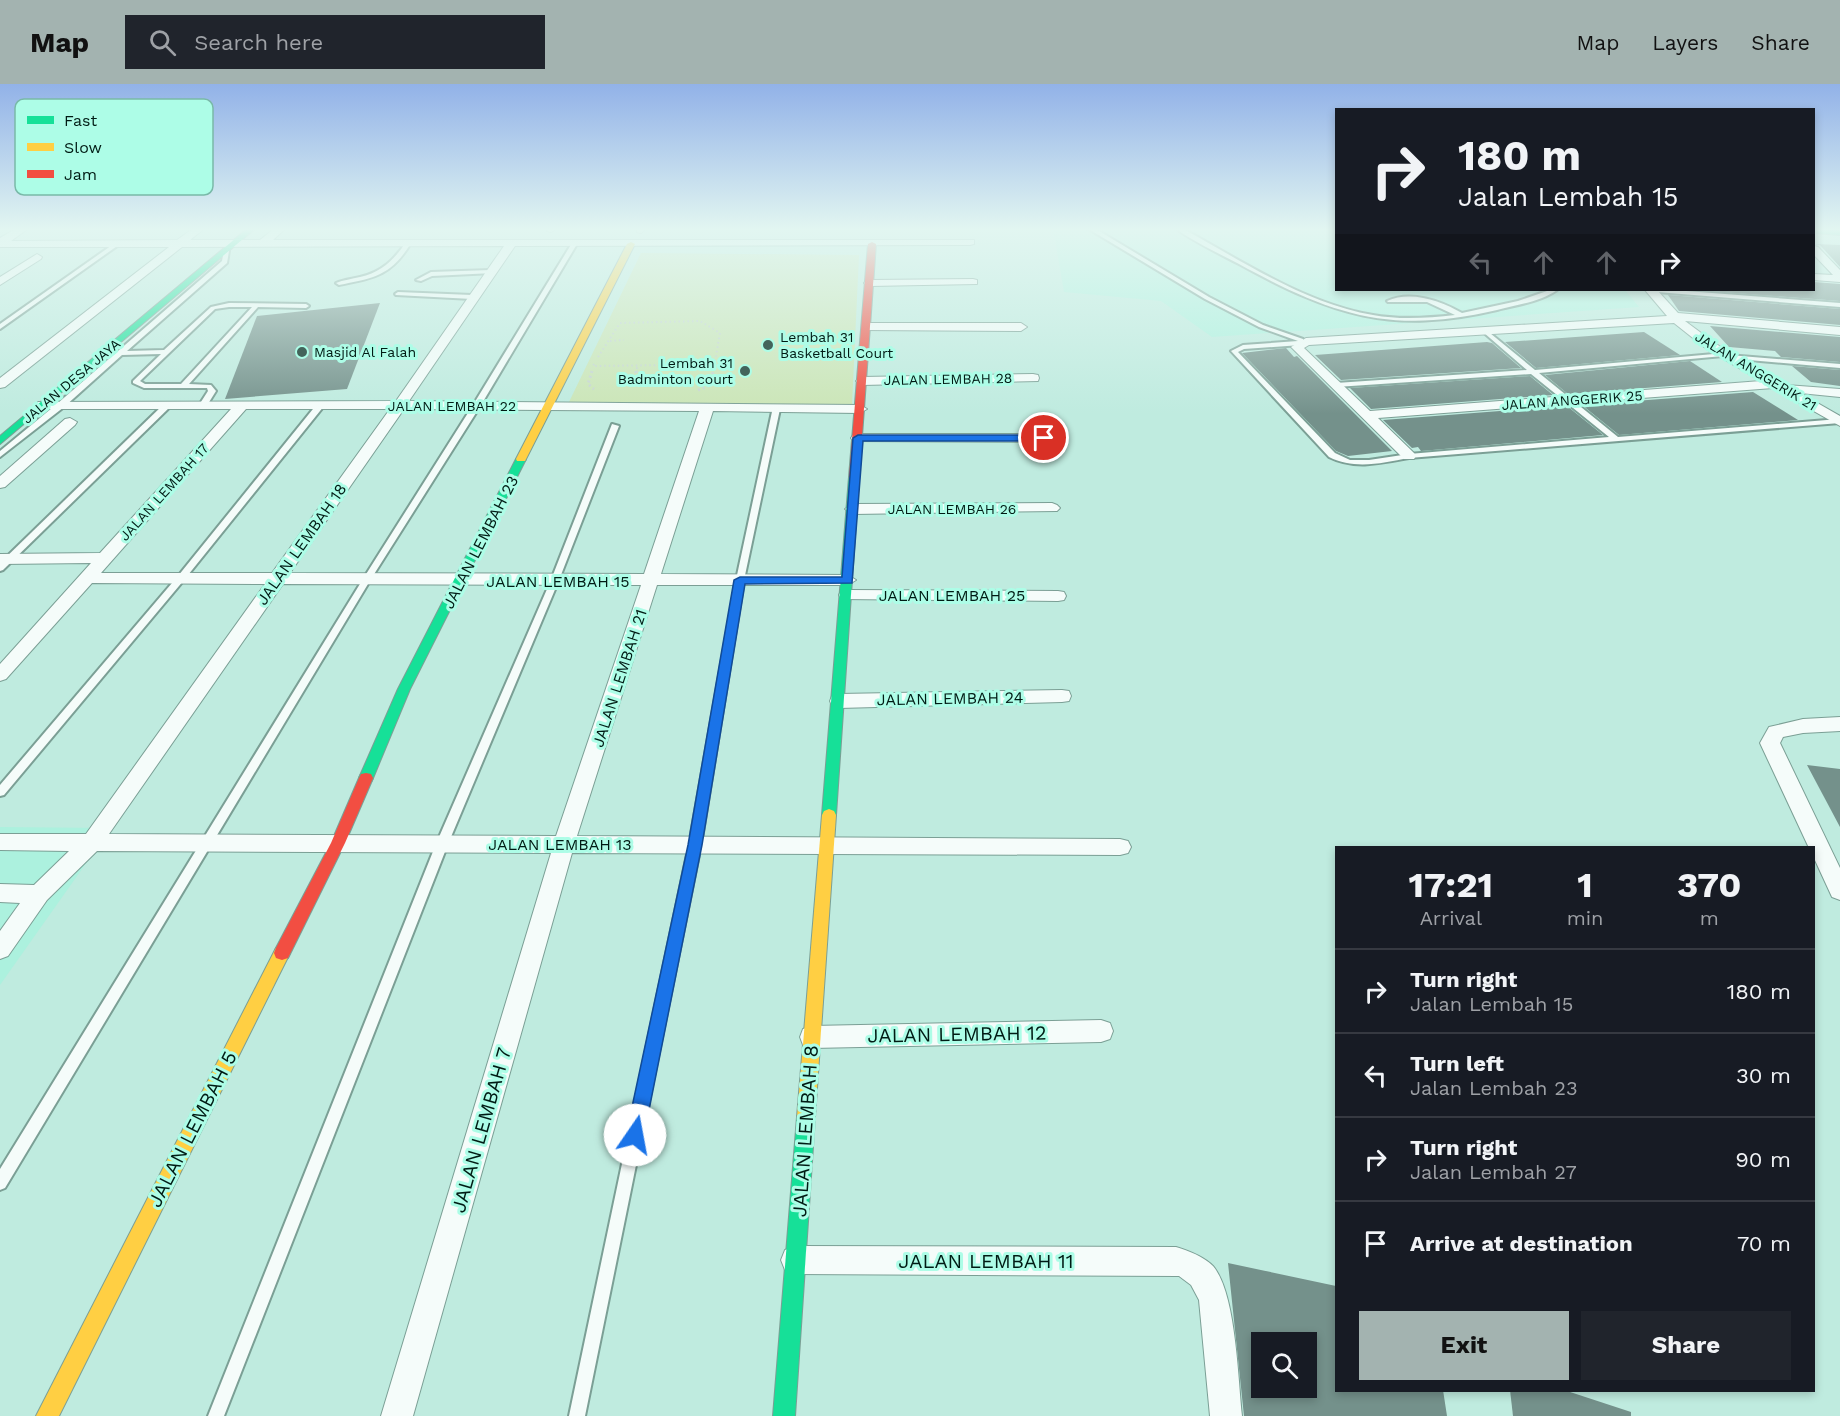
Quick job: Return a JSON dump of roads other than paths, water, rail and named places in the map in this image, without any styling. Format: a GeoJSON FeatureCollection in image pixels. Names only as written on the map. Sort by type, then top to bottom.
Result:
{"type":"FeatureCollection","features":[{"type":"Feature","properties":{"kind":"street"},"geometry":{"type":"LineString","coordinates":[[0,384],[119,290]]}},
{"type":"Feature","properties":{"kind":"street","name":"JALAN DESA JAYA"},"geometry":{"type":"LineString","coordinates":[[0,441],[178,290]]}},
{"type":"Feature","properties":{"kind":"street","name":"JALAN LEMBAH 18"},"geometry":{"type":"LineString","coordinates":[[0,949],[39,894],[92,842],[399,406],[477,290]]}},
{"type":"Feature","properties":{"kind":"street","name":"JALAN LEMBAH 23"},"geometry":{"type":"LineString","coordinates":[[338,843],[404,690],[607,290]]}},
{"type":"Feature","properties":{"kind":"street"},"geometry":{"type":"LineString","coordinates":[[827,845],[869,290]]}},
{"type":"Feature","properties":{"kind":"street","name":"JALAN ANGGERIK 21"},"geometry":{"type":"LineString","coordinates":[[1652,291],[1675,318],[1725,355],[1840,421]]}},
{"type":"Feature","properties":{"kind":"street"},"geometry":{"type":"LineString","coordinates":[[1409,456],[1297,347],[1303,343],[1675,318],[1840,331]]}},
{"type":"Feature","properties":{"kind":"street"},"geometry":{"type":"LineString","coordinates":[[866,327],[1021,327]]}},
{"type":"Feature","properties":{"kind":"street"},"geometry":{"type":"LineString","coordinates":[[0,365],[23,365]]}},
{"type":"Feature","properties":{"kind":"street","name":"JALAN LEMBAH 28"},"geometry":{"type":"LineString","coordinates":[[862,381],[1033,378]]}},
{"type":"Feature","properties":{"kind":"street"},"geometry":{"type":"LineString","coordinates":[[1778,386],[1840,393]]}},
{"type":"Feature","properties":{"kind":"street","name":"JALAN ANGGERIK 25"},"geometry":{"type":"LineString","coordinates":[[1368,415],[1778,386]]}},
{"type":"Feature","properties":{"kind":"street","name":"JALAN LEMBAH 22"},"geometry":{"type":"LineString","coordinates":[[43,405],[549,405],[860,409]]}},
{"type":"Feature","properties":{"kind":"street","name":"JALAN LEMBAH 17"},"geometry":{"type":"LineString","coordinates":[[0,675],[241,406]]}},
{"type":"Feature","properties":{"kind":"street","name":"JALAN LEMBAH 21"},"geometry":{"type":"LineString","coordinates":[[564,844],[707,408]]}},
{"type":"Feature","properties":{"kind":"street"},"geometry":{"type":"LineString","coordinates":[[0,484],[70,422]]}},
{"type":"Feature","properties":{"kind":"street"},"geometry":{"type":"LineString","coordinates":[[858,438],[1044,438]]}},
{"type":"Feature","properties":{"kind":"street","name":"JALAN LEMBAH 26"},"geometry":{"type":"LineString","coordinates":[[853,509],[1052,508]]}},
{"type":"Feature","properties":{"kind":"street"},"geometry":{"type":"LineString","coordinates":[[3,562],[105,558]]}},
{"type":"Feature","properties":{"kind":"street","name":"JALAN LEMBAH 15"},"geometry":{"type":"LineString","coordinates":[[88,578],[740,580],[847,587]]}},
{"type":"Feature","properties":{"kind":"street","name":"JALAN LEMBAH 25"},"geometry":{"type":"LineString","coordinates":[[847,587],[1058,596]]}},
{"type":"Feature","properties":{"kind":"street","name":"JALAN LEMBAH 24"},"geometry":{"type":"LineString","coordinates":[[839,701],[1062,696]]}},
{"type":"Feature","properties":{"kind":"street"},"geometry":{"type":"LineString","coordinates":[[1840,724],[1803,726],[1776,732],[1770,743],[1840,891]]}},
{"type":"Feature","properties":{"kind":"street","name":"JALAN LEMBAH 13"},"geometry":{"type":"LineString","coordinates":[[0,842],[1120,847]]}},
{"type":"Feature","properties":{"kind":"street","name":"JALAN LEMBAH 5"},"geometry":{"type":"LineString","coordinates":[[47,1416],[338,843]]}},
{"type":"Feature","properties":{"kind":"street","name":"JALAN LEMBAH 7"},"geometry":{"type":"LineString","coordinates":[[397,1416],[564,844]]}},
{"type":"Feature","properties":{"kind":"street","name":"JALAN LEMBAH 8"},"geometry":{"type":"LineString","coordinates":[[784,1416],[827,845]]}},
{"type":"Feature","properties":{"kind":"street"},"geometry":{"type":"LineString","coordinates":[[0,893],[39,894]]}},
{"type":"Feature","properties":{"kind":"street","name":"JALAN LEMBAH 12"},"geometry":{"type":"LineString","coordinates":[[813,1037],[1101,1032]]}},
{"type":"Feature","properties":{"kind":"street","name":"JALAN LEMBAH 11"},"geometry":{"type":"LineString","coordinates":[[795,1260],[1176,1261],[1195,1269],[1210,1286],[1214,1300],[1226,1416]]}},
{"type":"Feature","properties":{"kind":"lane"},"geometry":{"type":"LineString","coordinates":[[0,327],[52,290]]}},
{"type":"Feature","properties":{"kind":"lane"},"geometry":{"type":"LineString","coordinates":[[0,455],[62,405],[193,290]]}},
{"type":"Feature","properties":{"kind":"lane"},"geometry":{"type":"LineString","coordinates":[[0,1183],[367,579],[546,290]]}},
{"type":"Feature","properties":{"kind":"lane"},"geometry":{"type":"LineString","coordinates":[[1194,290],[1261,326],[1303,343]]}},
{"type":"Feature","properties":{"kind":"lane"},"geometry":{"type":"LineString","coordinates":[[1300,290],[1342,309],[1378,317],[1416,320],[1462,316],[1536,298],[1552,291]]}},
{"type":"Feature","properties":{"kind":"lane"},"geometry":{"type":"LineString","coordinates":[[1669,291],[1840,305]]}},
{"type":"Feature","properties":{"kind":"lane"},"geometry":{"type":"LineString","coordinates":[[398,294],[472,297]]}},
{"type":"Feature","properties":{"kind":"lane"},"geometry":{"type":"LineString","coordinates":[[1390,301],[1416,298],[1429,300],[1462,316]]}},
{"type":"Feature","properties":{"kind":"lane"},"geometry":{"type":"LineString","coordinates":[[203,405],[211,394],[211,388],[204,385],[144,386],[135,384],[136,379],[213,308],[229,305],[306,306]]}},
{"type":"Feature","properties":{"kind":"lane"},"geometry":{"type":"LineString","coordinates":[[184,385],[256,306]]}},
{"type":"Feature","properties":{"kind":"lane"},"geometry":{"type":"LineString","coordinates":[[1485,331],[1616,439]]}},
{"type":"Feature","properties":{"kind":"lane"},"geometry":{"type":"LineString","coordinates":[[1303,343],[1243,347],[1234,351],[1332,455],[1340,460],[1353,463],[1409,456],[1840,421]]}},
{"type":"Feature","properties":{"kind":"lane"},"geometry":{"type":"LineString","coordinates":[[120,353],[163,352]]}},
{"type":"Feature","properties":{"kind":"lane"},"geometry":{"type":"LineString","coordinates":[[1336,385],[1532,372],[1725,355],[1840,366]]}},
{"type":"Feature","properties":{"kind":"lane"},"geometry":{"type":"LineString","coordinates":[[3,562],[168,405]]}},
{"type":"Feature","properties":{"kind":"lane"},"geometry":{"type":"LineString","coordinates":[[0,792],[181,578],[320,406]]}},
{"type":"Feature","properties":{"kind":"lane"},"geometry":{"type":"LineString","coordinates":[[577,1416],[695,845],[740,580],[776,409]]}},
{"type":"Feature","properties":{"kind":"lane"},"geometry":{"type":"LineString","coordinates":[[216,1416],[442,844],[555,580],[615,426]]}},
{"type":"Feature","properties":{"kind":"place","name":"Lembah 31 Basketball Court"},"geometry":{"type":"Point","coordinates":[768,345]}},
{"type":"Feature","properties":{"kind":"place","name":"Masjid Al Falah"},"geometry":{"type":"Point","coordinates":[302,352]}},
{"type":"Feature","properties":{"kind":"place","name":"Lembah 31 Badminton court"},"geometry":{"type":"Point","coordinates":[745,371]}}]}
